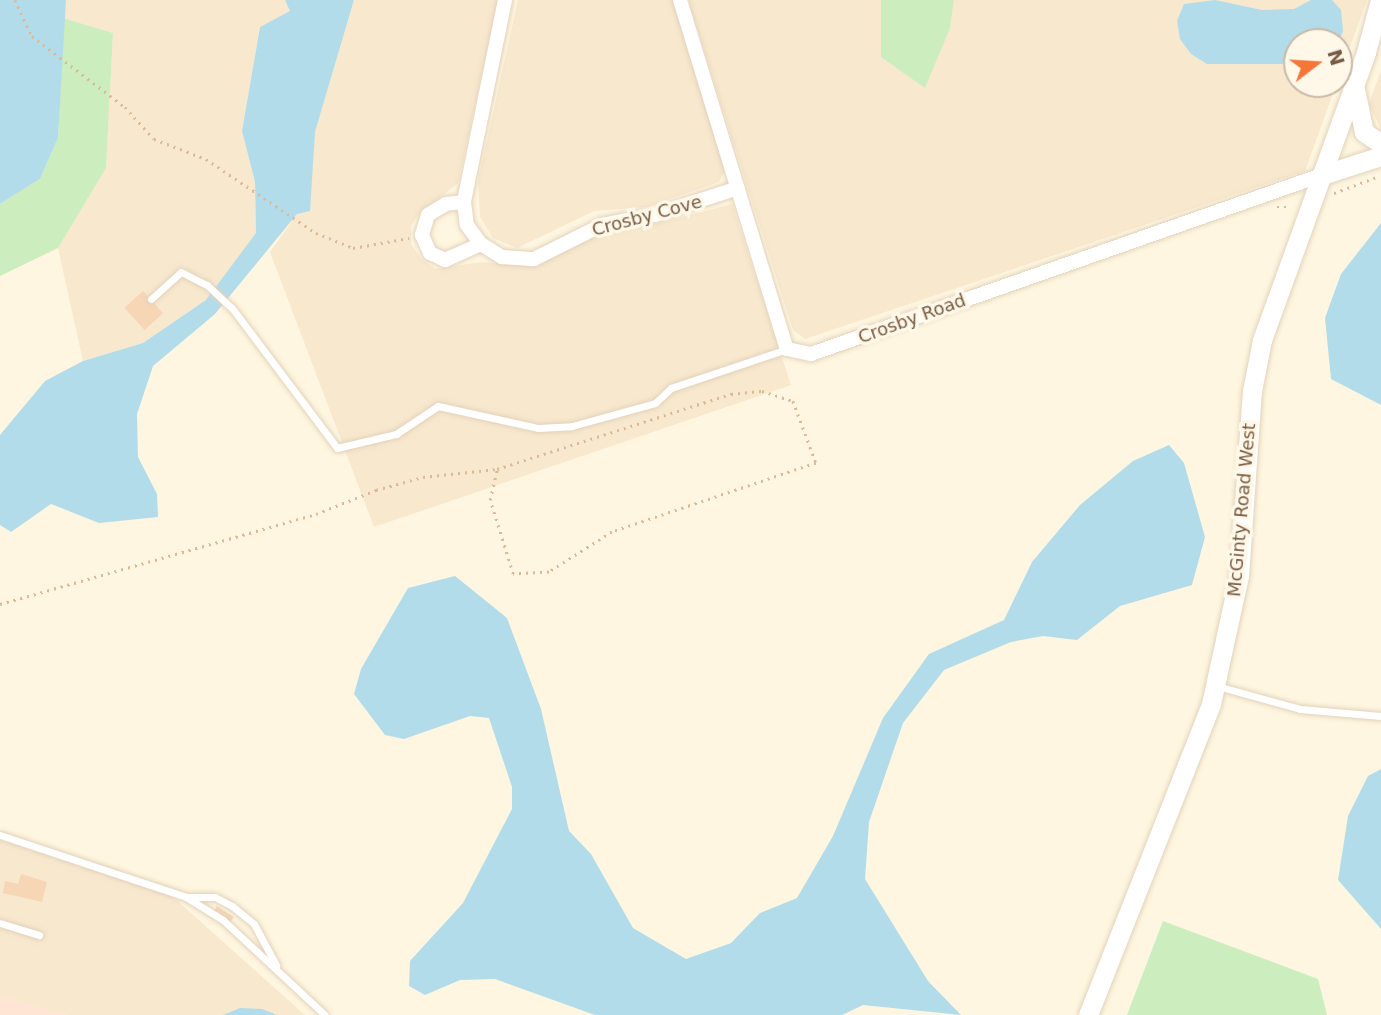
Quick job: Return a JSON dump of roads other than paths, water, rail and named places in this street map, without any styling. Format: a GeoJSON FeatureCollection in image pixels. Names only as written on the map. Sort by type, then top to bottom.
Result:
{"type":"FeatureCollection","features":[{"type":"Feature","properties":{"kind":"main road","name":"McGinty Road West"},"geometry":{"type":"LineString","coordinates":[[1088,1015],[1189,766],[1216,686],[1239,576],[1252,391],[1262,340],[1355,83],[1380,0]]}},
{"type":"Feature","properties":{"kind":"main road"},"geometry":{"type":"LineString","coordinates":[[1355,83],[1361,124],[1371,139],[1381,144]]}},
{"type":"Feature","properties":{"kind":"main road","name":"Crosby Road"},"geometry":{"type":"LineString","coordinates":[[1322,175],[1381,156]]}},
{"type":"Feature","properties":{"kind":"street"},"geometry":{"type":"LineString","coordinates":[[464,202],[446,204],[428,215],[422,235],[430,253],[445,260],[481,244],[467,225],[464,202],[505,0]]}},
{"type":"Feature","properties":{"kind":"street"},"geometry":{"type":"LineString","coordinates":[[680,0],[787,349]]}},
{"type":"Feature","properties":{"kind":"street","name":"Crosby Road"},"geometry":{"type":"LineString","coordinates":[[787,349],[811,354],[1322,175]]}},
{"type":"Feature","properties":{"kind":"street","name":"Crosby Cove"},"geometry":{"type":"LineString","coordinates":[[481,244],[502,257],[534,259],[602,225],[680,208],[738,188]]}},
{"type":"Feature","properties":{"kind":"lane"},"geometry":{"type":"LineString","coordinates":[[151,299],[181,272],[207,285],[232,308],[337,448],[396,434],[438,406],[538,428],[572,426],[655,403],[671,388],[787,349]]}},
{"type":"Feature","properties":{"kind":"lane"},"geometry":{"type":"LineString","coordinates":[[1216,686],[1300,709],[1381,716]]}},
{"type":"Feature","properties":{"kind":"lane"},"geometry":{"type":"LineString","coordinates":[[0,835],[186,897],[223,920],[325,1015]]}},
{"type":"Feature","properties":{"kind":"lane"},"geometry":{"type":"LineString","coordinates":[[186,897],[215,897],[232,906],[254,924],[280,971]]}},
{"type":"Feature","properties":{"kind":"lane"},"geometry":{"type":"LineString","coordinates":[[0,923],[40,935]]}},
{"type":"Feature","properties":{"kind":"water"},"geometry":{"type":"Polygon","coordinates":[[[0,0],[66,0],[58,138],[40,179],[0,204],[0,0]]]}},
{"type":"Feature","properties":{"kind":"water"},"geometry":{"type":"Polygon","coordinates":[[[285,0],[354,0],[315,132],[310,211],[297,214],[215,314],[153,366],[137,414],[138,457],[157,494],[158,517],[99,523],[51,504],[11,532],[0,525],[0,435],[45,381],[83,361],[143,343],[206,300],[256,233],[255,182],[242,131],[260,27],[290,11],[285,0]]]}},
{"type":"Feature","properties":{"kind":"water"},"geometry":{"type":"Polygon","coordinates":[[[1215,0],[1262,10],[1294,9],[1311,0],[1332,0],[1341,10],[1343,28],[1283,28],[1283,64],[1207,64],[1191,54],[1180,39],[1177,21],[1184,4],[1215,0]]]}},
{"type":"Feature","properties":{"kind":"water"},"geometry":{"type":"Polygon","coordinates":[[[1381,223],[1381,405],[1331,379],[1325,318],[1341,274],[1381,223]]]}},
{"type":"Feature","properties":{"kind":"water"},"geometry":{"type":"Polygon","coordinates":[[[1169,445],[1184,463],[1205,537],[1192,585],[1120,606],[1077,640],[1043,636],[1011,642],[944,670],[903,723],[869,822],[865,879],[928,981],[961,1015],[863,1005],[842,1015],[595,1015],[495,979],[460,980],[425,995],[409,986],[410,961],[463,903],[512,809],[512,787],[489,718],[470,716],[404,739],[385,735],[354,694],[361,669],[408,588],[455,576],[507,618],[541,709],[569,831],[591,854],[633,928],[686,959],[731,943],[760,913],[797,898],[833,836],[883,718],[929,654],[1004,620],[1032,562],[1080,505],[1133,461],[1169,445]]]}},
{"type":"Feature","properties":{"kind":"water"},"geometry":{"type":"Polygon","coordinates":[[[1381,769],[1381,929],[1338,880],[1348,816],[1368,776],[1381,769]]]}},
{"type":"Feature","properties":{"kind":"water"},"geometry":{"type":"Polygon","coordinates":[[[240,1008],[262,1009],[277,1015],[223,1015],[240,1008]]]}}]}
